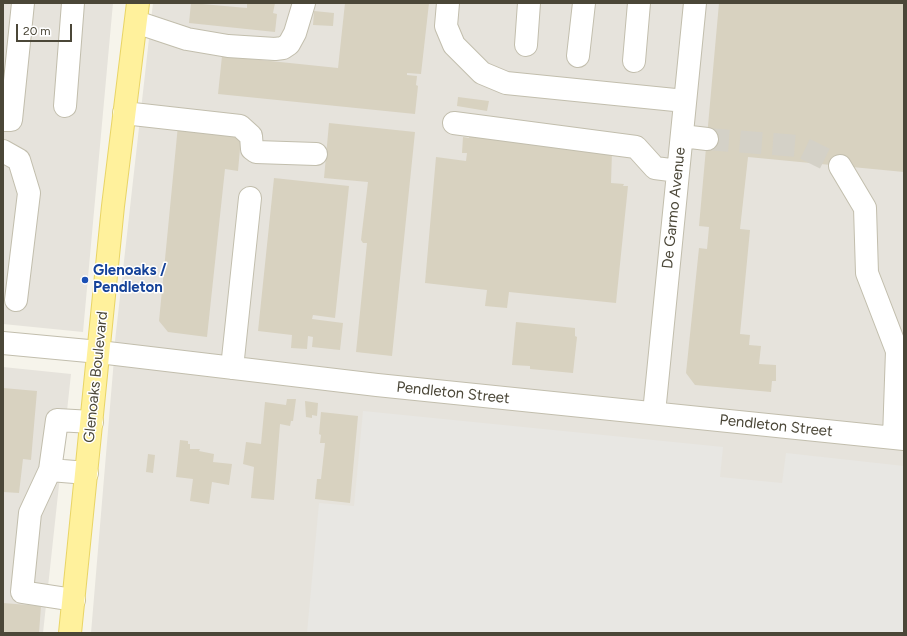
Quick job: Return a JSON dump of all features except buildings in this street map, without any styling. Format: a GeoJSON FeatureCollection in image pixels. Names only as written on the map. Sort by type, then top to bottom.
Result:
{"type":"FeatureCollection","features":[{"type":"Feature","properties":{"kind":"main road","name":"Glenoaks Boulevard"},"geometry":{"type":"LineString","coordinates":[[70,633],[113,206],[137,13]]}},
{"type":"Feature","properties":{"kind":"street"},"geometry":{"type":"LineString","coordinates":[[3,120],[11,120],[23,3]]}},
{"type":"Feature","properties":{"kind":"street"},"geometry":{"type":"LineString","coordinates":[[65,106],[73,3]]}},
{"type":"Feature","properties":{"kind":"street"},"geometry":{"type":"LineString","coordinates":[[137,13],[186,38],[228,46],[275,49],[283,48],[289,44],[295,33],[304,3]]}},
{"type":"Feature","properties":{"kind":"street"},"geometry":{"type":"LineString","coordinates":[[448,3],[446,26],[454,45],[482,73],[506,83],[685,101]]}},
{"type":"Feature","properties":{"kind":"street"},"geometry":{"type":"LineString","coordinates":[[526,45],[529,3]]}},
{"type":"Feature","properties":{"kind":"street"},"geometry":{"type":"LineString","coordinates":[[578,56],[584,3]]}},
{"type":"Feature","properties":{"kind":"street"},"geometry":{"type":"LineString","coordinates":[[634,61],[639,3]]}},
{"type":"Feature","properties":{"kind":"street","name":"De Garmo Avenue"},"geometry":{"type":"LineString","coordinates":[[654,413],[694,3]]}},
{"type":"Feature","properties":{"kind":"street"},"geometry":{"type":"LineString","coordinates":[[124,113],[240,126],[251,136],[252,149],[256,152],[316,154]]}},
{"type":"Feature","properties":{"kind":"street"},"geometry":{"type":"LineString","coordinates":[[454,123],[636,147],[655,168],[678,171]]}},
{"type":"Feature","properties":{"kind":"street"},"geometry":{"type":"LineString","coordinates":[[682,136],[707,139]]}},
{"type":"Feature","properties":{"kind":"street"},"geometry":{"type":"LineString","coordinates":[[3,151],[19,160],[29,193],[16,300]]}},
{"type":"Feature","properties":{"kind":"street"},"geometry":{"type":"LineString","coordinates":[[840,166],[864,208],[867,274],[901,350],[899,439]]}},
{"type":"Feature","properties":{"kind":"street"},"geometry":{"type":"LineString","coordinates":[[232,368],[250,198]]}},
{"type":"Feature","properties":{"kind":"street","name":"Pendleton Street"},"geometry":{"type":"LineString","coordinates":[[3,343],[99,352],[371,384],[899,439]]}},
{"type":"Feature","properties":{"kind":"street"},"geometry":{"type":"LineString","coordinates":[[74,600],[22,592],[30,513],[50,470],[57,420],[92,422]]}},
{"type":"Feature","properties":{"kind":"street"},"geometry":{"type":"LineString","coordinates":[[50,470],[86,473]]}},
{"type":"Feature","properties":{"kind":"shaded area"},"geometry":{"type":"Polygon","coordinates":[[[3,3],[113,3],[83,332],[3,324],[3,3]]]}},
{"type":"Feature","properties":{"kind":"shaded area"},"geometry":{"type":"Polygon","coordinates":[[[153,3],[685,3],[650,405],[114,350],[153,3]]]}},
{"type":"Feature","properties":{"kind":"shaded area"},"geometry":{"type":"Polygon","coordinates":[[[703,3],[904,3],[904,434],[660,409],[703,3]]]}},
{"type":"Feature","properties":{"kind":"shaded area"},"geometry":{"type":"Polygon","coordinates":[[[114,359],[904,443],[904,633],[91,633],[114,359]]]}},
{"type":"Feature","properties":{"kind":"shaded area"},"geometry":{"type":"Polygon","coordinates":[[[3,367],[71,374],[43,633],[3,633],[3,367]]]}},
{"type":"Feature","properties":{"kind":"shaded area"},"geometry":{"type":"Polygon","coordinates":[[[363,411],[723,447],[720,477],[782,483],[786,453],[904,466],[904,633],[307,633],[319,503],[354,506],[363,411]]]}},
{"type":"Feature","properties":{"kind":"tunnel"},"geometry":{"type":"LineString","coordinates":[[707,139],[799,146],[840,166]]}},
{"type":"Feature","properties":{"kind":"place","name":"Glenoaks / Pendleton"},"geometry":{"type":"Point","coordinates":[85,280]}}]}
